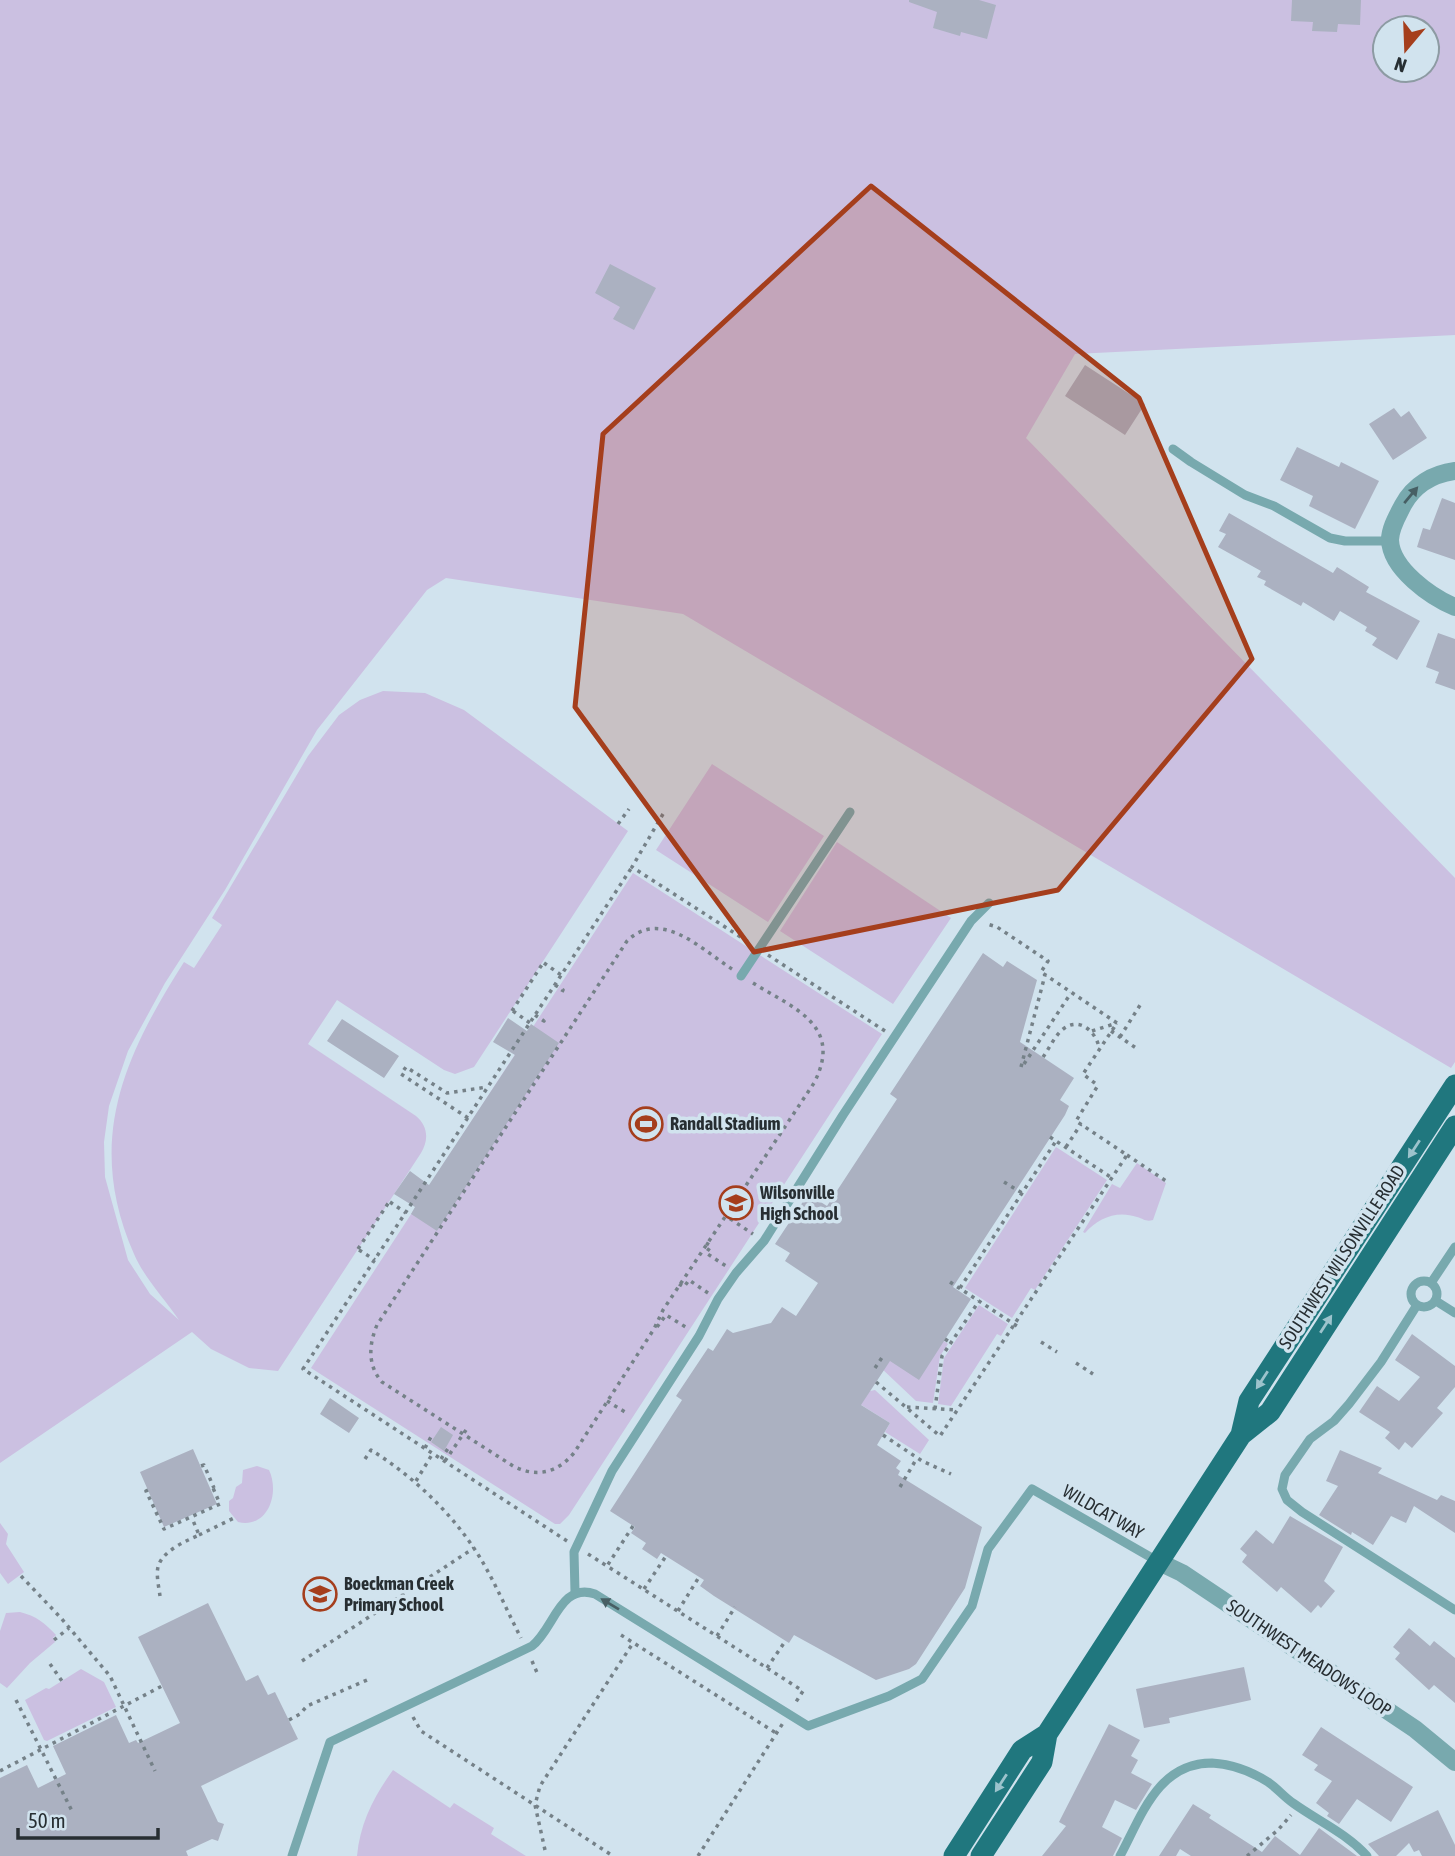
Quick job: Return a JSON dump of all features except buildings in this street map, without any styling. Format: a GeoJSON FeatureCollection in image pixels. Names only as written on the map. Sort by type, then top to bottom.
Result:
{"type":"FeatureCollection","features":[{"type":"Feature","properties":{"kind":"main road","name":"SOUTHWEST WILSONVILLE ROAD"},"geometry":{"type":"LineString","coordinates":[[1241,1435],[1249,1401],[1455,1085]]}},
{"type":"Feature","properties":{"kind":"main road","name":"SOUTHWEST WILSONVILLE ROAD"},"geometry":{"type":"LineString","coordinates":[[981,1856],[1042,1762],[1047,1734],[1241,1435],[1270,1412],[1455,1126]]}},
{"type":"Feature","properties":{"kind":"main road","name":"SOUTHWEST WILSONVILLE ROAD"},"geometry":{"type":"LineString","coordinates":[[954,1856],[1022,1750],[1047,1734]]}},
{"type":"Feature","properties":{"kind":"street"},"geometry":{"type":"LineString","coordinates":[[1455,471],[1434,476],[1417,487],[1405,501],[1394,522],[1390,541],[1398,562],[1413,579],[1438,599],[1455,607]]}},
{"type":"Feature","properties":{"kind":"street","name":"SOUTHWEST MEADOWS LOOP"},"geometry":{"type":"LineString","coordinates":[[1159,1562],[1182,1573],[1415,1729],[1455,1762]]}},
{"type":"Feature","properties":{"kind":"lane"},"geometry":{"type":"LineString","coordinates":[[1173,449],[1245,495],[1274,506],[1330,538],[1345,541],[1390,541]]}},
{"type":"Feature","properties":{"kind":"lane"},"geometry":{"type":"LineString","coordinates":[[741,976],[850,813]]}},
{"type":"Feature","properties":{"kind":"lane"},"geometry":{"type":"LineString","coordinates":[[575,1592],[574,1552],[612,1471],[699,1336],[718,1299],[764,1241],[843,1115],[971,921],[989,903]]}},
{"type":"Feature","properties":{"kind":"lane"},"geometry":{"type":"LineString","coordinates":[[1431,1283],[1455,1247]]}},
{"type":"Feature","properties":{"kind":"lane"},"geometry":{"type":"LineString","coordinates":[[1420,1282],[1431,1283],[1437,1290],[1436,1301],[1428,1307],[1417,1305],[1411,1296],[1414,1287],[1420,1282]]}},
{"type":"Feature","properties":{"kind":"lane"},"geometry":{"type":"LineString","coordinates":[[1436,1301],[1455,1313]]}},
{"type":"Feature","properties":{"kind":"lane"},"geometry":{"type":"LineString","coordinates":[[1417,1305],[1381,1362],[1349,1404],[1334,1421],[1310,1439],[1285,1475],[1282,1489],[1287,1500],[1302,1512],[1455,1610]]}},
{"type":"Feature","properties":{"kind":"lane","name":"WILDCAT WAY"},"geometry":{"type":"LineString","coordinates":[[789,1714],[808,1726],[889,1696],[922,1679],[972,1606],[988,1549],[1032,1489],[1159,1562]]}},
{"type":"Feature","properties":{"kind":"lane"},"geometry":{"type":"LineString","coordinates":[[292,1856],[330,1742],[526,1649],[540,1639],[564,1601],[575,1592],[595,1594],[789,1714]]}},
{"type":"Feature","properties":{"kind":"lane"},"geometry":{"type":"LineString","coordinates":[[1119,1856],[1164,1780],[1180,1769],[1198,1763],[1228,1764],[1268,1782],[1298,1807],[1333,1827],[1367,1856]]}},
{"type":"Feature","properties":{"kind":"path"},"geometry":{"type":"LineString","coordinates":[[618,824],[629,809]]}},
{"type":"Feature","properties":{"kind":"path"},"geometry":{"type":"LineString","coordinates":[[663,814],[632,867],[303,1369],[803,1691],[698,1856]]}},
{"type":"Feature","properties":{"kind":"path"},"geometry":{"type":"LineString","coordinates":[[632,867],[733,933]]}},
{"type":"Feature","properties":{"kind":"path"},"geometry":{"type":"LineString","coordinates":[[983,925],[990,924],[1048,961],[1041,972],[1117,1023]]}},
{"type":"Feature","properties":{"kind":"path"},"geometry":{"type":"LineString","coordinates":[[654,1329],[679,1284],[814,1083],[821,1067],[822,1046],[817,1026],[809,1018],[672,930],[653,927],[635,933],[621,950],[377,1325],[372,1336],[371,1357],[377,1376],[382,1382],[519,1469],[548,1473],[569,1459],[654,1329],[666,1315],[699,1336]]}},
{"type":"Feature","properties":{"kind":"path"},"geometry":{"type":"LineString","coordinates":[[759,950],[895,1038]]}},
{"type":"Feature","properties":{"kind":"path"},"geometry":{"type":"LineString","coordinates":[[530,1023],[512,1011],[544,963],[561,975]]}},
{"type":"Feature","properties":{"kind":"path"},"geometry":{"type":"LineString","coordinates":[[1045,975],[1021,1068],[1071,993]]}},
{"type":"Feature","properties":{"kind":"path"},"geometry":{"type":"LineString","coordinates":[[555,985],[563,990],[562,992]]}},
{"type":"Feature","properties":{"kind":"path"},"geometry":{"type":"LineString","coordinates":[[1120,1037],[1142,1002]]}},
{"type":"Feature","properties":{"kind":"path"},"geometry":{"type":"LineString","coordinates":[[535,1015],[544,1021],[545,1019]]}},
{"type":"Feature","properties":{"kind":"path"},"geometry":{"type":"LineString","coordinates":[[1092,1031],[1117,1023]]}},
{"type":"Feature","properties":{"kind":"path"},"geometry":{"type":"LineString","coordinates":[[1117,1023],[1083,1074],[1097,1087],[1076,1121],[1166,1181]]}},
{"type":"Feature","properties":{"kind":"path"},"geometry":{"type":"LineString","coordinates":[[1043,1058],[1060,1032],[1068,1026],[1079,1025],[1092,1031],[1100,1049]]}},
{"type":"Feature","properties":{"kind":"path"},"geometry":{"type":"LineString","coordinates":[[1111,1031],[1136,1048]]}},
{"type":"Feature","properties":{"kind":"path"},"geometry":{"type":"LineString","coordinates":[[468,1118],[401,1074],[406,1067],[447,1093],[488,1087]]}},
{"type":"Feature","properties":{"kind":"path"},"geometry":{"type":"LineString","coordinates":[[1066,1147],[1081,1125]]}},
{"type":"Feature","properties":{"kind":"path"},"geometry":{"type":"LineString","coordinates":[[1051,1137],[1112,1178]]}},
{"type":"Feature","properties":{"kind":"path"},"geometry":{"type":"LineString","coordinates":[[960,1288],[1056,1141]]}},
{"type":"Feature","properties":{"kind":"path"},"geometry":{"type":"LineString","coordinates":[[876,1382],[940,1436],[1017,1326],[1127,1155]]}},
{"type":"Feature","properties":{"kind":"path"},"geometry":{"type":"LineString","coordinates":[[1004,1182],[1022,1194]]}},
{"type":"Feature","properties":{"kind":"path"},"geometry":{"type":"LineString","coordinates":[[737,1199],[735,1210],[729,1218],[764,1241]]}},
{"type":"Feature","properties":{"kind":"path"},"geometry":{"type":"LineString","coordinates":[[375,1260],[358,1250],[390,1202],[405,1213]]}},
{"type":"Feature","properties":{"kind":"path"},"geometry":{"type":"LineString","coordinates":[[706,1243],[711,1246],[706,1253],[736,1273]]}},
{"type":"Feature","properties":{"kind":"path"},"geometry":{"type":"LineString","coordinates":[[679,1284],[684,1287],[689,1280],[718,1299]]}},
{"type":"Feature","properties":{"kind":"path"},"geometry":{"type":"LineString","coordinates":[[950,1282],[1017,1326]]}},
{"type":"Feature","properties":{"kind":"path"},"geometry":{"type":"LineString","coordinates":[[934,1409],[942,1356],[979,1301]]}},
{"type":"Feature","properties":{"kind":"path"},"geometry":{"type":"LineString","coordinates":[[945,1339],[951,1343]]}},
{"type":"Feature","properties":{"kind":"path"},"geometry":{"type":"LineString","coordinates":[[1041,1342],[1057,1352]]}},
{"type":"Feature","properties":{"kind":"path"},"geometry":{"type":"LineString","coordinates":[[875,1368],[883,1356]]}},
{"type":"Feature","properties":{"kind":"path"},"geometry":{"type":"LineString","coordinates":[[1076,1363],[1093,1374]]}},
{"type":"Feature","properties":{"kind":"path"},"geometry":{"type":"LineString","coordinates":[[607,1401],[625,1412]]}},
{"type":"Feature","properties":{"kind":"path"},"geometry":{"type":"LineString","coordinates":[[907,1407],[957,1410]]}},
{"type":"Feature","properties":{"kind":"path"},"geometry":{"type":"LineString","coordinates":[[443,1460],[467,1427]]}},
{"type":"Feature","properties":{"kind":"path"},"geometry":{"type":"LineString","coordinates":[[883,1435],[917,1458],[951,1474]]}},
{"type":"Feature","properties":{"kind":"path"},"geometry":{"type":"LineString","coordinates":[[425,1447],[432,1436]]}},
{"type":"Feature","properties":{"kind":"path"},"geometry":{"type":"LineString","coordinates":[[443,1460],[449,1447]]}},
{"type":"Feature","properties":{"kind":"path"},"geometry":{"type":"LineString","coordinates":[[365,1459],[371,1450],[415,1482],[452,1519],[474,1548],[538,1675]]}},
{"type":"Feature","properties":{"kind":"path"},"geometry":{"type":"LineString","coordinates":[[415,1482],[433,1453]]}},
{"type":"Feature","properties":{"kind":"path"},"geometry":{"type":"LineString","coordinates":[[900,1487],[917,1458]]}},
{"type":"Feature","properties":{"kind":"path"},"geometry":{"type":"LineString","coordinates":[[148,1490],[146,1491],[164,1529],[220,1504],[204,1465],[201,1466]]}},
{"type":"Feature","properties":{"kind":"path"},"geometry":{"type":"LineString","coordinates":[[191,1516],[200,1535]]}},
{"type":"Feature","properties":{"kind":"path"},"geometry":{"type":"LineString","coordinates":[[160,1596],[158,1567],[162,1558],[187,1540],[234,1518]]}},
{"type":"Feature","properties":{"kind":"path"},"geometry":{"type":"LineString","coordinates":[[607,1566],[633,1526]]}},
{"type":"Feature","properties":{"kind":"path"},"geometry":{"type":"LineString","coordinates":[[302,1661],[474,1548]]}},
{"type":"Feature","properties":{"kind":"path"},"geometry":{"type":"LineString","coordinates":[[644,1589],[666,1556]]}},
{"type":"Feature","properties":{"kind":"path"},"geometry":{"type":"LineString","coordinates":[[21,1576],[110,1676],[155,1771]]}},
{"type":"Feature","properties":{"kind":"path"},"geometry":{"type":"LineString","coordinates":[[678,1611],[699,1577]]}},
{"type":"Feature","properties":{"kind":"path"},"geometry":{"type":"LineString","coordinates":[[717,1636],[735,1607]]}},
{"type":"Feature","properties":{"kind":"path"},"geometry":{"type":"LineString","coordinates":[[54,1640],[69,1628]]}},
{"type":"Feature","properties":{"kind":"path"},"geometry":{"type":"LineString","coordinates":[[621,1635],[776,1733]]}},
{"type":"Feature","properties":{"kind":"path"},"geometry":{"type":"LineString","coordinates":[[767,1668],[786,1640]]}},
{"type":"Feature","properties":{"kind":"path"},"geometry":{"type":"LineString","coordinates":[[545,1850],[535,1805],[540,1786],[633,1643]]}},
{"type":"Feature","properties":{"kind":"path"},"geometry":{"type":"LineString","coordinates":[[50,1664],[62,1681]]}},
{"type":"Feature","properties":{"kind":"path"},"geometry":{"type":"LineString","coordinates":[[289,1720],[307,1706],[367,1680]]}},
{"type":"Feature","properties":{"kind":"path"},"geometry":{"type":"LineString","coordinates":[[0,1771],[162,1686]]}},
{"type":"Feature","properties":{"kind":"path"},"geometry":{"type":"LineString","coordinates":[[16,1700],[72,1811]]}},
{"type":"Feature","properties":{"kind":"path"},"geometry":{"type":"LineString","coordinates":[[407,1706],[421,1731],[613,1856]]}},
{"type":"Feature","properties":{"kind":"path"},"geometry":{"type":"LineString","coordinates":[[1247,1856],[1278,1830],[1298,1807]]}},
{"type":"Feature","properties":{"kind":"highlighted area"},"geometry":{"type":"Polygon","coordinates":[[[871,186],[1139,398],[1252,659],[1058,890],[754,952],[575,707],[603,434],[871,186]]]}},
{"type":"Feature","properties":{"kind":"shaded area"},"geometry":{"type":"Polygon","coordinates":[[[0,0],[1455,0],[1455,335],[1075,354],[1026,438],[1455,878],[1455,1062],[1451,1068],[683,614],[446,578],[427,590],[317,730],[225,890],[165,983],[128,1051],[109,1106],[104,1142],[105,1177],[128,1260],[150,1294],[179,1320],[138,1263],[120,1213],[113,1175],[112,1138],[128,1067],[162,998],[184,962],[194,968],[222,925],[212,918],[308,756],[339,715],[360,700],[383,691],[425,693],[464,710],[628,831],[474,1067],[455,1074],[444,1070],[337,1000],[308,1044],[416,1116],[425,1129],[426,1138],[421,1153],[278,1371],[249,1368],[211,1349],[192,1332],[0,1463],[0,0]]]}},
{"type":"Feature","properties":{"kind":"shaded area"},"geometry":{"type":"Polygon","coordinates":[[[712,764],[824,836],[768,922],[656,850],[712,764]]]}},
{"type":"Feature","properties":{"kind":"shaded area"},"geometry":{"type":"Polygon","coordinates":[[[837,842],[951,918],[893,1004],[780,931],[837,842]]]}},
{"type":"Feature","properties":{"kind":"shaded area","name":"Randall Stadium"},"geometry":{"type":"Polygon","coordinates":[[[633,873],[882,1034],[569,1515],[560,1524],[555,1524],[311,1368],[633,873]]]}},
{"type":"Feature","properties":{"kind":"shaded area"},"geometry":{"type":"Polygon","coordinates":[[[1056,1147],[1107,1180],[1035,1290],[1031,1288],[1012,1318],[965,1288],[1056,1147]]]}},
{"type":"Feature","properties":{"kind":"shaded area"},"geometry":{"type":"Polygon","coordinates":[[[1137,1163],[1166,1183],[1153,1220],[1115,1215],[1083,1232],[1112,1184],[1120,1188],[1137,1163]]]}},
{"type":"Feature","properties":{"kind":"shaded area"},"geometry":{"type":"Polygon","coordinates":[[[979,1305],[1008,1324],[1001,1336],[997,1334],[951,1406],[938,1404],[944,1358],[979,1305]]]}},
{"type":"Feature","properties":{"kind":"shaded area"},"geometry":{"type":"Polygon","coordinates":[[[944,1341],[948,1344],[940,1356],[933,1403],[916,1401],[880,1367],[886,1358],[944,1341]]]}},
{"type":"Feature","properties":{"kind":"shaded area"},"geometry":{"type":"Polygon","coordinates":[[[875,1390],[929,1440],[920,1454],[885,1432],[890,1423],[847,1396],[875,1390]]]}},
{"type":"Feature","properties":{"kind":"shaded area"},"geometry":{"type":"Polygon","coordinates":[[[257,1466],[269,1470],[272,1479],[269,1507],[257,1520],[238,1522],[229,1511],[229,1501],[233,1498],[236,1487],[242,1483],[243,1470],[257,1466]]]}},
{"type":"Feature","properties":{"kind":"shaded area"},"geometry":{"type":"Polygon","coordinates":[[[0,1523],[8,1534],[6,1544],[24,1572],[8,1584],[0,1573],[0,1523]]]}},
{"type":"Feature","properties":{"kind":"shaded area"},"geometry":{"type":"Polygon","coordinates":[[[20,1612],[36,1618],[48,1627],[56,1635],[53,1638],[55,1642],[30,1663],[7,1688],[0,1683],[0,1631],[6,1613],[20,1612]]]}},
{"type":"Feature","properties":{"kind":"shaded area"},"geometry":{"type":"Polygon","coordinates":[[[81,1669],[104,1682],[116,1707],[47,1741],[44,1740],[25,1700],[81,1669]]]}},
{"type":"Feature","properties":{"kind":"shaded area"},"geometry":{"type":"Polygon","coordinates":[[[393,1770],[450,1808],[454,1803],[494,1828],[491,1834],[526,1856],[357,1856],[361,1832],[369,1810],[393,1770]]]}},
{"type":"Feature","properties":{"kind":"place","name":"Randall Stadium"},"geometry":{"type":"Point","coordinates":[646,1124]}},
{"type":"Feature","properties":{"kind":"place","name":"Wilsonville High School"},"geometry":{"type":"Point","coordinates":[736,1203]}},
{"type":"Feature","properties":{"kind":"place","name":"Boeckman Creek Primary School"},"geometry":{"type":"Point","coordinates":[320,1594]}}]}
